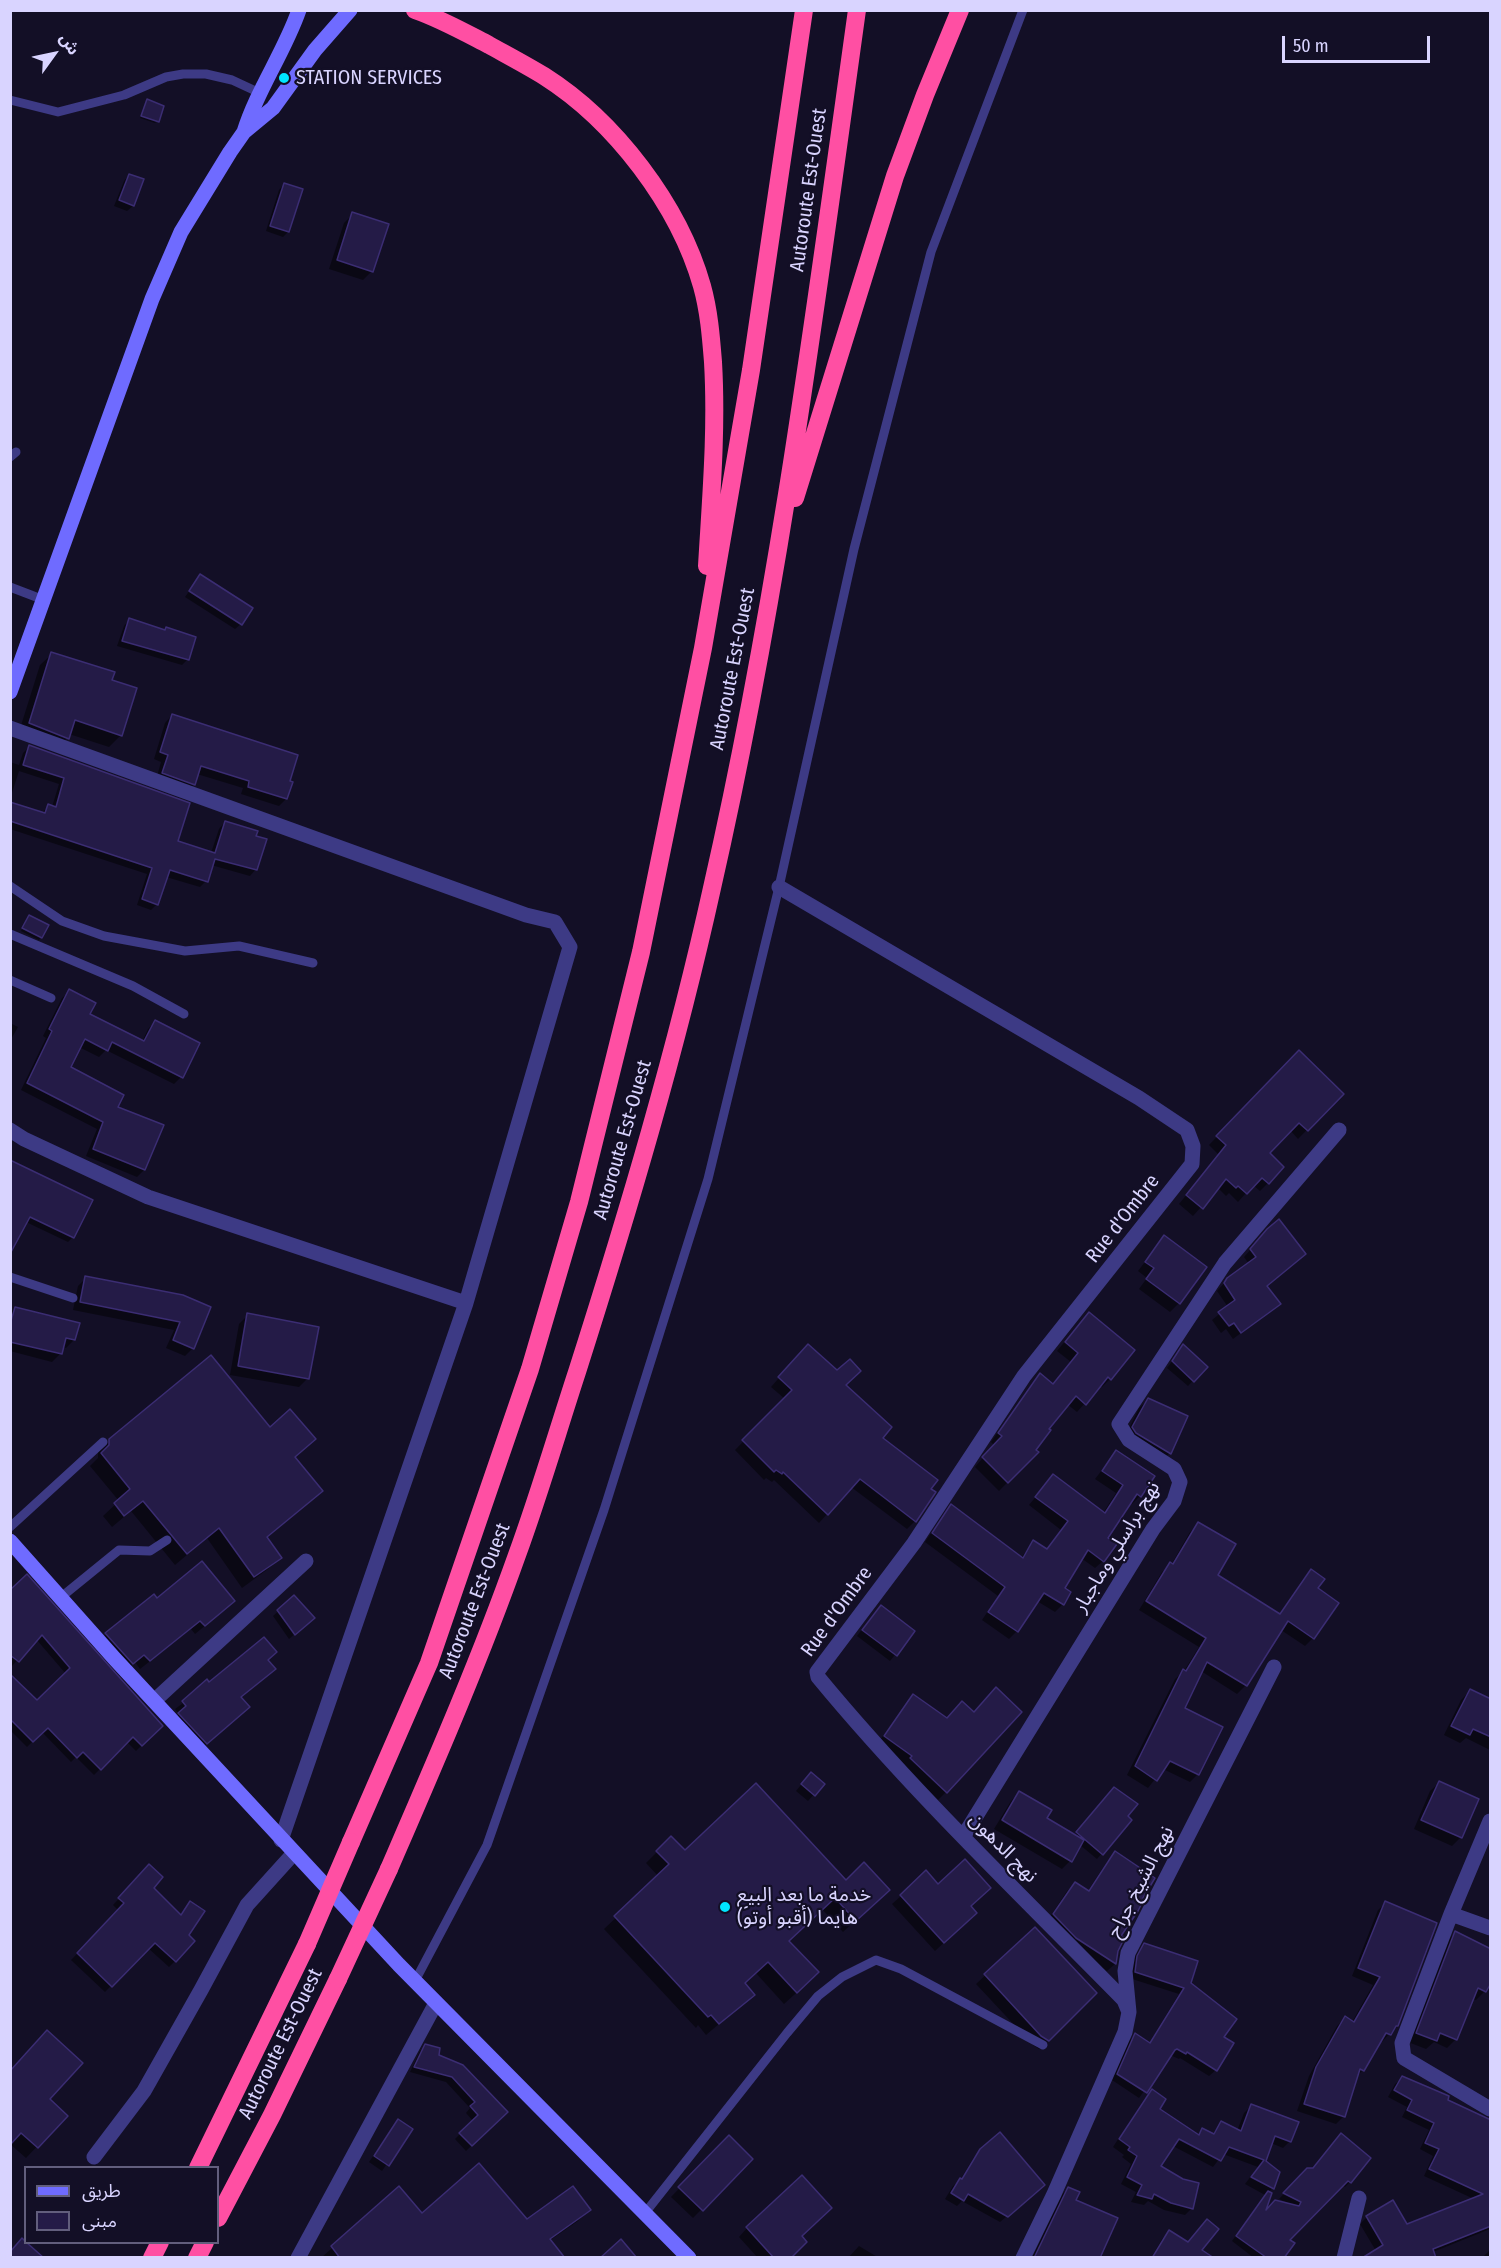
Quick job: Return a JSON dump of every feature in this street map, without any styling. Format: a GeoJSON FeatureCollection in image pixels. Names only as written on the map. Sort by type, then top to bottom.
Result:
{"type":"FeatureCollection","features":[{"type":"Feature","properties":{"kind":"highway"},"geometry":{"type":"LineString","coordinates":[[415,10],[437,17],[545,77],[588,110],[628,151],[657,191],[685,240],[705,298],[711,332],[715,396],[703,648]]}},
{"type":"Feature","properties":{"kind":"highway","name":"Autoroute Est-Ouest"},"geometry":{"type":"LineString","coordinates":[[199,2166],[308,1944],[429,1664],[530,1369],[579,1203],[641,952],[703,648],[751,370],[804,10]]}},
{"type":"Feature","properties":{"kind":"highway","name":"Autoroute Est-Ouest"},"geometry":{"type":"LineString","coordinates":[[219,2216],[272,2115],[338,1979],[389,1869],[462,1700],[518,1553],[599,1303],[642,1160],[712,890],[778,551],[822,262],[856,10]]}},
{"type":"Feature","properties":{"kind":"highway"},"geometry":{"type":"LineString","coordinates":[[778,551],[888,196],[924,95],[960,10]]}},
{"type":"Feature","properties":{"kind":"highway"},"geometry":{"type":"LineString","coordinates":[[152,2258],[159,2244]]}},
{"type":"Feature","properties":{"kind":"highway"},"geometry":{"type":"LineString","coordinates":[[196,2258],[203,2244]]}},
{"type":"Feature","properties":{"kind":"street"},"geometry":{"type":"LineString","coordinates":[[244,132],[250,112],[280,57],[299,10]]}},
{"type":"Feature","properties":{"kind":"street"},"geometry":{"type":"LineString","coordinates":[[10,692],[157,289],[181,232],[244,132],[273,108],[315,50],[350,10]]}},
{"type":"Feature","properties":{"kind":"street"},"geometry":{"type":"LineString","coordinates":[[10,728],[526,915],[555,922],[570,947],[466,1303],[282,1840]]}},
{"type":"Feature","properties":{"kind":"street","name":"Rue d'Ombre"},"geometry":{"type":"LineString","coordinates":[[779,887],[1139,1098],[1187,1130],[1193,1146],[1192,1164],[1024,1376],[914,1543],[817,1672],[818,1677],[847,1712]]}},
{"type":"Feature","properties":{"kind":"street"},"geometry":{"type":"LineString","coordinates":[[10,1130],[24,1139],[148,1197],[466,1303]]}},
{"type":"Feature","properties":{"kind":"street","name":"نهج براسلي وماجبار"},"geometry":{"type":"LineString","coordinates":[[963,1837],[1153,1529],[1174,1501],[1180,1482],[1174,1469],[1129,1440],[1119,1424],[1225,1263],[1340,1130]]}},
{"type":"Feature","properties":{"kind":"street"},"geometry":{"type":"LineString","coordinates":[[10,1541],[153,1701],[415,1982],[689,2258]]}},
{"type":"Feature","properties":{"kind":"street"},"geometry":{"type":"LineString","coordinates":[[153,1701],[306,1561]]}},
{"type":"Feature","properties":{"kind":"street","name":"نهج الشيخ جراح"},"geometry":{"type":"LineString","coordinates":[[1023,2258],[1054,2194],[1125,2032],[1129,2012],[1125,1971],[1128,1953],[1274,1667]]}},
{"type":"Feature","properties":{"kind":"street","name":"نهج الدهون"},"geometry":{"type":"LineString","coordinates":[[847,1712],[963,1837],[1124,2000],[1129,2012]]}},
{"type":"Feature","properties":{"kind":"street"},"geometry":{"type":"LineString","coordinates":[[1491,1821],[1451,1914],[1402,2043],[1404,2058],[1491,2109]]}},
{"type":"Feature","properties":{"kind":"street"},"geometry":{"type":"LineString","coordinates":[[94,2157],[144,2091],[247,1905],[294,1852]]}},
{"type":"Feature","properties":{"kind":"street"},"geometry":{"type":"LineString","coordinates":[[1451,1914],[1491,1928]]}},
{"type":"Feature","properties":{"kind":"street"},"geometry":{"type":"LineString","coordinates":[[298,2258],[436,2003]]}},
{"type":"Feature","properties":{"kind":"street"},"geometry":{"type":"LineString","coordinates":[[1344,2258],[1359,2198]]}},
{"type":"Feature","properties":{"kind":"lane"},"geometry":{"type":"LineString","coordinates":[[415,1982],[487,1845],[604,1510],[708,1179],[779,887],[854,549],[931,252],[1023,10]]}},
{"type":"Feature","properties":{"kind":"lane"},"geometry":{"type":"LineString","coordinates":[[10,100],[58,112],[124,95],[166,77],[183,74],[206,74],[232,80],[260,93]]}},
{"type":"Feature","properties":{"kind":"lane"},"geometry":{"type":"LineString","coordinates":[[10,587],[44,600]]}},
{"type":"Feature","properties":{"kind":"lane"},"geometry":{"type":"LineString","coordinates":[[10,886],[62,921],[104,936],[185,951],[239,946],[313,963]]}},
{"type":"Feature","properties":{"kind":"lane"},"geometry":{"type":"LineString","coordinates":[[10,934],[133,986],[184,1014]]}},
{"type":"Feature","properties":{"kind":"lane"},"geometry":{"type":"LineString","coordinates":[[10,980],[51,998]]}},
{"type":"Feature","properties":{"kind":"lane"},"geometry":{"type":"LineString","coordinates":[[10,1277],[72,1298]]}},
{"type":"Feature","properties":{"kind":"lane"},"geometry":{"type":"LineString","coordinates":[[10,1527],[103,1442]]}},
{"type":"Feature","properties":{"kind":"lane"},"geometry":{"type":"LineString","coordinates":[[60,1598],[119,1550],[150,1551],[167,1540]]}},
{"type":"Feature","properties":{"kind":"lane"},"geometry":{"type":"LineString","coordinates":[[645,2213],[786,2033],[818,1996],[842,1977],[876,1960],[901,1969],[1043,2045]]}},
{"type":"Feature","properties":{"kind":"building"},"geometry":{"type":"Polygon","coordinates":[[[147,99],[164,106],[159,122],[141,116],[147,99]]]}},
{"type":"Feature","properties":{"kind":"building"},"geometry":{"type":"Polygon","coordinates":[[[129,174],[144,179],[134,206],[119,200],[129,174]]]}},
{"type":"Feature","properties":{"kind":"building"},"geometry":{"type":"Polygon","coordinates":[[[284,183],[303,189],[289,232],[270,226],[284,183]]]}},
{"type":"Feature","properties":{"kind":"building"},"geometry":{"type":"Polygon","coordinates":[[[352,212],[389,224],[373,272],[337,260],[352,212]]]}},
{"type":"Feature","properties":{"kind":"building"},"geometry":{"type":"Polygon","coordinates":[[[200,574],[253,608],[242,625],[189,591],[200,574]]]}},
{"type":"Feature","properties":{"kind":"building"},"geometry":{"type":"Polygon","coordinates":[[[129,618],[196,637],[189,660],[122,641],[129,618]]]}},
{"type":"Feature","properties":{"kind":"building"},"geometry":{"type":"Polygon","coordinates":[[[51,652],[115,672],[112,680],[137,688],[122,736],[75,720],[69,739],[29,723],[51,652]]]}},
{"type":"Feature","properties":{"kind":"building"},"geometry":{"type":"Polygon","coordinates":[[[172,714],[298,755],[287,799],[248,787],[249,781],[201,766],[195,785],[162,773],[168,755],[160,752],[172,714]]]}},
{"type":"Feature","properties":{"kind":"building"},"geometry":{"type":"Polygon","coordinates":[[[29,745],[190,803],[178,841],[215,853],[225,821],[258,831],[256,836],[267,839],[257,870],[215,859],[208,882],[170,870],[158,905],[142,899],[152,868],[10,821],[10,802],[45,813],[48,804],[56,807],[64,778],[23,765],[29,745]]]}},
{"type":"Feature","properties":{"kind":"building"},"geometry":{"type":"Polygon","coordinates":[[[29,915],[49,925],[42,938],[22,928],[29,915]]]}},
{"type":"Feature","properties":{"kind":"building"},"geometry":{"type":"Polygon","coordinates":[[[69,989],[96,1003],[90,1014],[144,1041],[155,1020],[200,1043],[183,1078],[112,1042],[108,1051],[85,1039],[71,1067],[124,1095],[118,1107],[164,1125],[145,1170],[93,1149],[103,1122],[27,1083],[52,1031],[49,1029],[69,989]]]}},
{"type":"Feature","properties":{"kind":"building"},"geometry":{"type":"Polygon","coordinates":[[[1299,1050],[1344,1094],[1308,1131],[1299,1123],[1270,1153],[1284,1167],[1269,1184],[1262,1178],[1247,1194],[1226,1179],[1203,1209],[1186,1195],[1226,1145],[1216,1136],[1299,1050]]]}},
{"type":"Feature","properties":{"kind":"building"},"geometry":{"type":"Polygon","coordinates":[[[10,1160],[93,1200],[74,1238],[30,1217],[10,1254],[10,1160]]]}},
{"type":"Feature","properties":{"kind":"building"},"geometry":{"type":"Polygon","coordinates":[[[1279,1219],[1306,1254],[1267,1286],[1281,1304],[1241,1333],[1234,1323],[1229,1326],[1218,1312],[1235,1300],[1224,1283],[1227,1278],[1256,1257],[1250,1249],[1279,1219]]]}},
{"type":"Feature","properties":{"kind":"building"},"geometry":{"type":"Polygon","coordinates":[[[1164,1235],[1207,1267],[1180,1304],[1146,1279],[1154,1268],[1145,1262],[1164,1235]]]}},
{"type":"Feature","properties":{"kind":"building"},"geometry":{"type":"Polygon","coordinates":[[[85,1276],[183,1295],[211,1307],[194,1349],[173,1340],[180,1322],[80,1302],[85,1276]]]}},
{"type":"Feature","properties":{"kind":"building"},"geometry":{"type":"Polygon","coordinates":[[[15,1307],[80,1323],[75,1340],[66,1338],[62,1354],[10,1342],[10,1324],[15,1307]]]}},
{"type":"Feature","properties":{"kind":"building"},"geometry":{"type":"Polygon","coordinates":[[[1089,1312],[1135,1350],[1111,1380],[1108,1377],[1086,1405],[1076,1396],[1049,1429],[1051,1430],[1036,1450],[1039,1452],[1008,1483],[982,1457],[1002,1436],[998,1433],[1040,1373],[1053,1384],[1078,1353],[1065,1342],[1089,1312]]]}},
{"type":"Feature","properties":{"kind":"building"},"geometry":{"type":"Polygon","coordinates":[[[247,1313],[319,1327],[309,1379],[238,1366],[247,1313]]]}},
{"type":"Feature","properties":{"kind":"building"},"geometry":{"type":"Polygon","coordinates":[[[808,1344],[837,1370],[850,1359],[861,1371],[846,1385],[892,1427],[883,1438],[938,1480],[931,1489],[936,1492],[916,1522],[860,1479],[828,1515],[783,1472],[782,1474],[776,1470],[774,1472],[742,1440],[792,1390],[778,1377],[808,1344]]]}},
{"type":"Feature","properties":{"kind":"building"},"geometry":{"type":"Polygon","coordinates":[[[1183,1344],[1208,1367],[1194,1382],[1172,1361],[1183,1344]]]}},
{"type":"Feature","properties":{"kind":"building"},"geometry":{"type":"Polygon","coordinates":[[[211,1355],[270,1427],[290,1409],[316,1439],[295,1457],[323,1491],[267,1537],[282,1558],[254,1577],[219,1528],[187,1554],[143,1501],[124,1516],[114,1503],[130,1489],[101,1453],[109,1445],[109,1439],[211,1355]]]}},
{"type":"Feature","properties":{"kind":"building"},"geometry":{"type":"Polygon","coordinates":[[[1148,1398],[1188,1416],[1171,1454],[1136,1433],[1132,1427],[1148,1398]]]}},
{"type":"Feature","properties":{"kind":"building"},"geometry":{"type":"Polygon","coordinates":[[[1116,1450],[1155,1476],[1141,1497],[1137,1494],[1108,1538],[1117,1544],[1104,1562],[1088,1550],[1065,1588],[1071,1592],[1064,1605],[1044,1593],[1018,1632],[988,1612],[1005,1587],[932,1533],[951,1504],[1023,1558],[1033,1540],[1047,1549],[1068,1521],[1035,1497],[1053,1474],[1105,1513],[1123,1485],[1102,1471],[1116,1450]]]}},
{"type":"Feature","properties":{"kind":"building"},"geometry":{"type":"Polygon","coordinates":[[[1198,1522],[1236,1544],[1218,1575],[1280,1614],[1311,1569],[1325,1579],[1318,1588],[1339,1603],[1314,1639],[1288,1621],[1247,1686],[1207,1662],[1185,1708],[1223,1727],[1199,1775],[1170,1761],[1157,1781],[1135,1766],[1183,1669],[1186,1671],[1206,1638],[1146,1601],[1170,1562],[1173,1564],[1198,1522]]]}},
{"type":"Feature","properties":{"kind":"building"},"geometry":{"type":"Polygon","coordinates":[[[202,1561],[235,1601],[205,1626],[200,1621],[150,1661],[144,1655],[133,1664],[105,1633],[154,1594],[157,1598],[202,1561]]]}},
{"type":"Feature","properties":{"kind":"building"},"geometry":{"type":"Polygon","coordinates":[[[27,1574],[163,1726],[142,1746],[133,1737],[101,1770],[83,1752],[77,1758],[48,1728],[33,1742],[10,1719],[10,1674],[37,1700],[70,1668],[42,1635],[19,1662],[10,1655],[10,1590],[27,1574]]]}},
{"type":"Feature","properties":{"kind":"building"},"geometry":{"type":"Polygon","coordinates":[[[294,1595],[315,1618],[295,1635],[277,1610],[294,1595]]]}},
{"type":"Feature","properties":{"kind":"building"},"geometry":{"type":"Polygon","coordinates":[[[881,1605],[915,1631],[897,1656],[862,1630],[881,1605]]]}},
{"type":"Feature","properties":{"kind":"building"},"geometry":{"type":"Polygon","coordinates":[[[264,1637],[277,1652],[268,1660],[276,1669],[241,1697],[250,1707],[207,1744],[178,1713],[186,1706],[182,1701],[207,1679],[209,1682],[264,1637]]]}},
{"type":"Feature","properties":{"kind":"building"},"geometry":{"type":"Polygon","coordinates":[[[996,1687],[1022,1712],[947,1793],[910,1758],[912,1756],[884,1736],[913,1694],[947,1718],[962,1701],[974,1712],[996,1687]]]}},
{"type":"Feature","properties":{"kind":"building"},"geometry":{"type":"Polygon","coordinates":[[[1470,1689],[1491,1699],[1491,1737],[1473,1729],[1470,1735],[1451,1726],[1470,1689]]]}},
{"type":"Feature","properties":{"kind":"building"},"geometry":{"type":"Polygon","coordinates":[[[811,1772],[825,1784],[815,1796],[801,1784],[811,1772]]]}},
{"type":"Feature","properties":{"kind":"building"},"geometry":{"type":"Polygon","coordinates":[[[1439,1781],[1479,1799],[1462,1838],[1421,1820],[1439,1781]]]}},
{"type":"Feature","properties":{"kind":"building","name":"خدمة ما بعد البيع هايما (أقبو أوتو)"},"geometry":{"type":"Polygon","coordinates":[[[756,1783],[846,1880],[864,1862],[890,1890],[856,1921],[835,1898],[789,1941],[819,1972],[797,1993],[768,1962],[745,1983],[755,1995],[719,2024],[711,2015],[708,2017],[614,1916],[669,1864],[656,1851],[671,1836],[685,1850],[756,1783]]]}},
{"type":"Feature","properties":{"kind":"building"},"geometry":{"type":"Polygon","coordinates":[[[1114,1787],[1138,1804],[1128,1816],[1132,1820],[1103,1855],[1076,1832],[1114,1787]]]}},
{"type":"Feature","properties":{"kind":"building"},"geometry":{"type":"Polygon","coordinates":[[[1019,1791],[1052,1810],[1047,1818],[1084,1840],[1072,1862],[1002,1820],[1019,1791]]]}},
{"type":"Feature","properties":{"kind":"building"},"geometry":{"type":"Polygon","coordinates":[[[1115,1851],[1155,1878],[1138,1911],[1121,1936],[1125,1937],[1118,1951],[1116,1964],[1076,1938],[1053,1914],[1075,1882],[1089,1891],[1115,1851]]]}},
{"type":"Feature","properties":{"kind":"building"},"geometry":{"type":"Polygon","coordinates":[[[965,1859],[991,1888],[971,1906],[977,1913],[944,1943],[900,1895],[926,1870],[938,1884],[965,1859]]]}},
{"type":"Feature","properties":{"kind":"building"},"geometry":{"type":"Polygon","coordinates":[[[149,1864],[163,1877],[154,1888],[181,1915],[190,1901],[205,1911],[189,1935],[195,1941],[176,1962],[155,1943],[112,1987],[77,1953],[124,1903],[118,1898],[149,1864]]]}},
{"type":"Feature","properties":{"kind":"building"},"geometry":{"type":"Polygon","coordinates":[[[1385,1901],[1437,1923],[1398,2026],[1391,2035],[1386,2033],[1364,2071],[1360,2069],[1345,2117],[1304,2104],[1316,2067],[1345,2016],[1354,2022],[1380,1977],[1358,1968],[1385,1901]]]}},
{"type":"Feature","properties":{"kind":"building"},"geometry":{"type":"Polygon","coordinates":[[[1035,1927],[1097,1993],[1049,2041],[1041,2036],[984,1974],[1035,1927]]]}},
{"type":"Feature","properties":{"kind":"building"},"geometry":{"type":"Polygon","coordinates":[[[1455,1931],[1491,1949],[1491,1983],[1486,1992],[1478,1988],[1457,2040],[1440,2033],[1437,2041],[1416,2033],[1455,1931]]]}},
{"type":"Feature","properties":{"kind":"building"},"geometry":{"type":"Polygon","coordinates":[[[1144,1943],[1198,1961],[1191,1983],[1237,2019],[1224,2037],[1234,2043],[1217,2071],[1187,2052],[1186,2054],[1177,2049],[1147,2093],[1117,2074],[1135,2033],[1150,2043],[1184,1988],[1135,1972],[1137,1956],[1144,1943]]]}},
{"type":"Feature","properties":{"kind":"building"},"geometry":{"type":"Polygon","coordinates":[[[47,2030],[83,2063],[50,2099],[68,2116],[38,2148],[21,2133],[10,2145],[10,2071],[47,2030]]]}},
{"type":"Feature","properties":{"kind":"building"},"geometry":{"type":"Polygon","coordinates":[[[425,2044],[440,2048],[439,2055],[463,2065],[508,2112],[472,2146],[459,2133],[478,2115],[470,2106],[475,2102],[452,2077],[414,2067],[425,2044]]]}},
{"type":"Feature","properties":{"kind":"building"},"geometry":{"type":"Polygon","coordinates":[[[1402,2076],[1449,2096],[1448,2100],[1491,2120],[1491,2226],[1433,2249],[1436,2258],[1362,2258],[1383,2245],[1366,2216],[1393,2200],[1407,2224],[1483,2194],[1429,2169],[1439,2149],[1425,2143],[1434,2123],[1407,2110],[1412,2100],[1394,2090],[1402,2076]]]}},
{"type":"Feature","properties":{"kind":"building"},"geometry":{"type":"Polygon","coordinates":[[[1152,2089],[1166,2099],[1160,2109],[1199,2135],[1202,2128],[1214,2134],[1221,2121],[1241,2131],[1251,2104],[1299,2122],[1291,2142],[1275,2136],[1266,2161],[1280,2172],[1274,2189],[1251,2177],[1264,2160],[1229,2147],[1221,2161],[1179,2139],[1161,2166],[1183,2179],[1199,2183],[1193,2209],[1171,2203],[1154,2194],[1152,2199],[1137,2195],[1142,2185],[1127,2177],[1137,2156],[1128,2150],[1130,2147],[1119,2139],[1152,2089]]]}},
{"type":"Feature","properties":{"kind":"building"},"geometry":{"type":"Polygon","coordinates":[[[398,2119],[413,2129],[389,2166],[374,2156],[398,2119]]]}},
{"type":"Feature","properties":{"kind":"building"},"geometry":{"type":"Polygon","coordinates":[[[1000,2132],[1045,2185],[1008,2217],[968,2194],[964,2201],[951,2193],[980,2149],[1000,2132]]]}},
{"type":"Feature","properties":{"kind":"building"},"geometry":{"type":"Polygon","coordinates":[[[1341,2133],[1371,2158],[1351,2183],[1348,2181],[1290,2240],[1295,2243],[1284,2258],[1267,2258],[1236,2236],[1268,2191],[1272,2193],[1266,2210],[1275,2200],[1299,2206],[1301,2202],[1283,2193],[1307,2168],[1313,2168],[1341,2133]]]}},
{"type":"Feature","properties":{"kind":"building"},"geometry":{"type":"Polygon","coordinates":[[[729,2135],[753,2159],[703,2211],[678,2187],[729,2135]]]}},
{"type":"Feature","properties":{"kind":"building"},"geometry":{"type":"Polygon","coordinates":[[[479,2163],[527,2219],[573,2186],[591,2210],[550,2239],[565,2258],[340,2258],[331,2246],[399,2186],[422,2213],[479,2163]]]}},
{"type":"Feature","properties":{"kind":"building"},"geometry":{"type":"Polygon","coordinates":[[[802,2175],[832,2208],[802,2236],[807,2242],[791,2258],[774,2258],[746,2227],[802,2175]]]}},
{"type":"Feature","properties":{"kind":"building"},"geometry":{"type":"Polygon","coordinates":[[[1068,2187],[1080,2192],[1076,2200],[1118,2218],[1100,2258],[1034,2258],[1068,2187]]]}},
{"type":"Feature","properties":{"kind":"building"},"geometry":{"type":"Polygon","coordinates":[[[1207,2219],[1219,2229],[1202,2250],[1214,2258],[1152,2258],[1169,2230],[1188,2242],[1207,2219]]]}},
{"type":"Feature","properties":{"kind":"building"},"geometry":{"type":"Polygon","coordinates":[[[22,2238],[24,2244],[29,2244],[44,2258],[10,2258],[10,2252],[22,2238]]]}},
{"type":"Feature","properties":{"kind":"building"},"geometry":{"type":"Polygon","coordinates":[[[621,2239],[637,2258],[600,2258],[621,2239]]]}},
{"type":"Feature","properties":{"kind":"place","name":"STATION SERVICES"},"geometry":{"type":"Point","coordinates":[284,78]}},
{"type":"Feature","properties":{"kind":"place","name":"خدمة ما بعد البيع هايما (أقبو أوتو)"},"geometry":{"type":"Point","coordinates":[725,1907]}}]}
